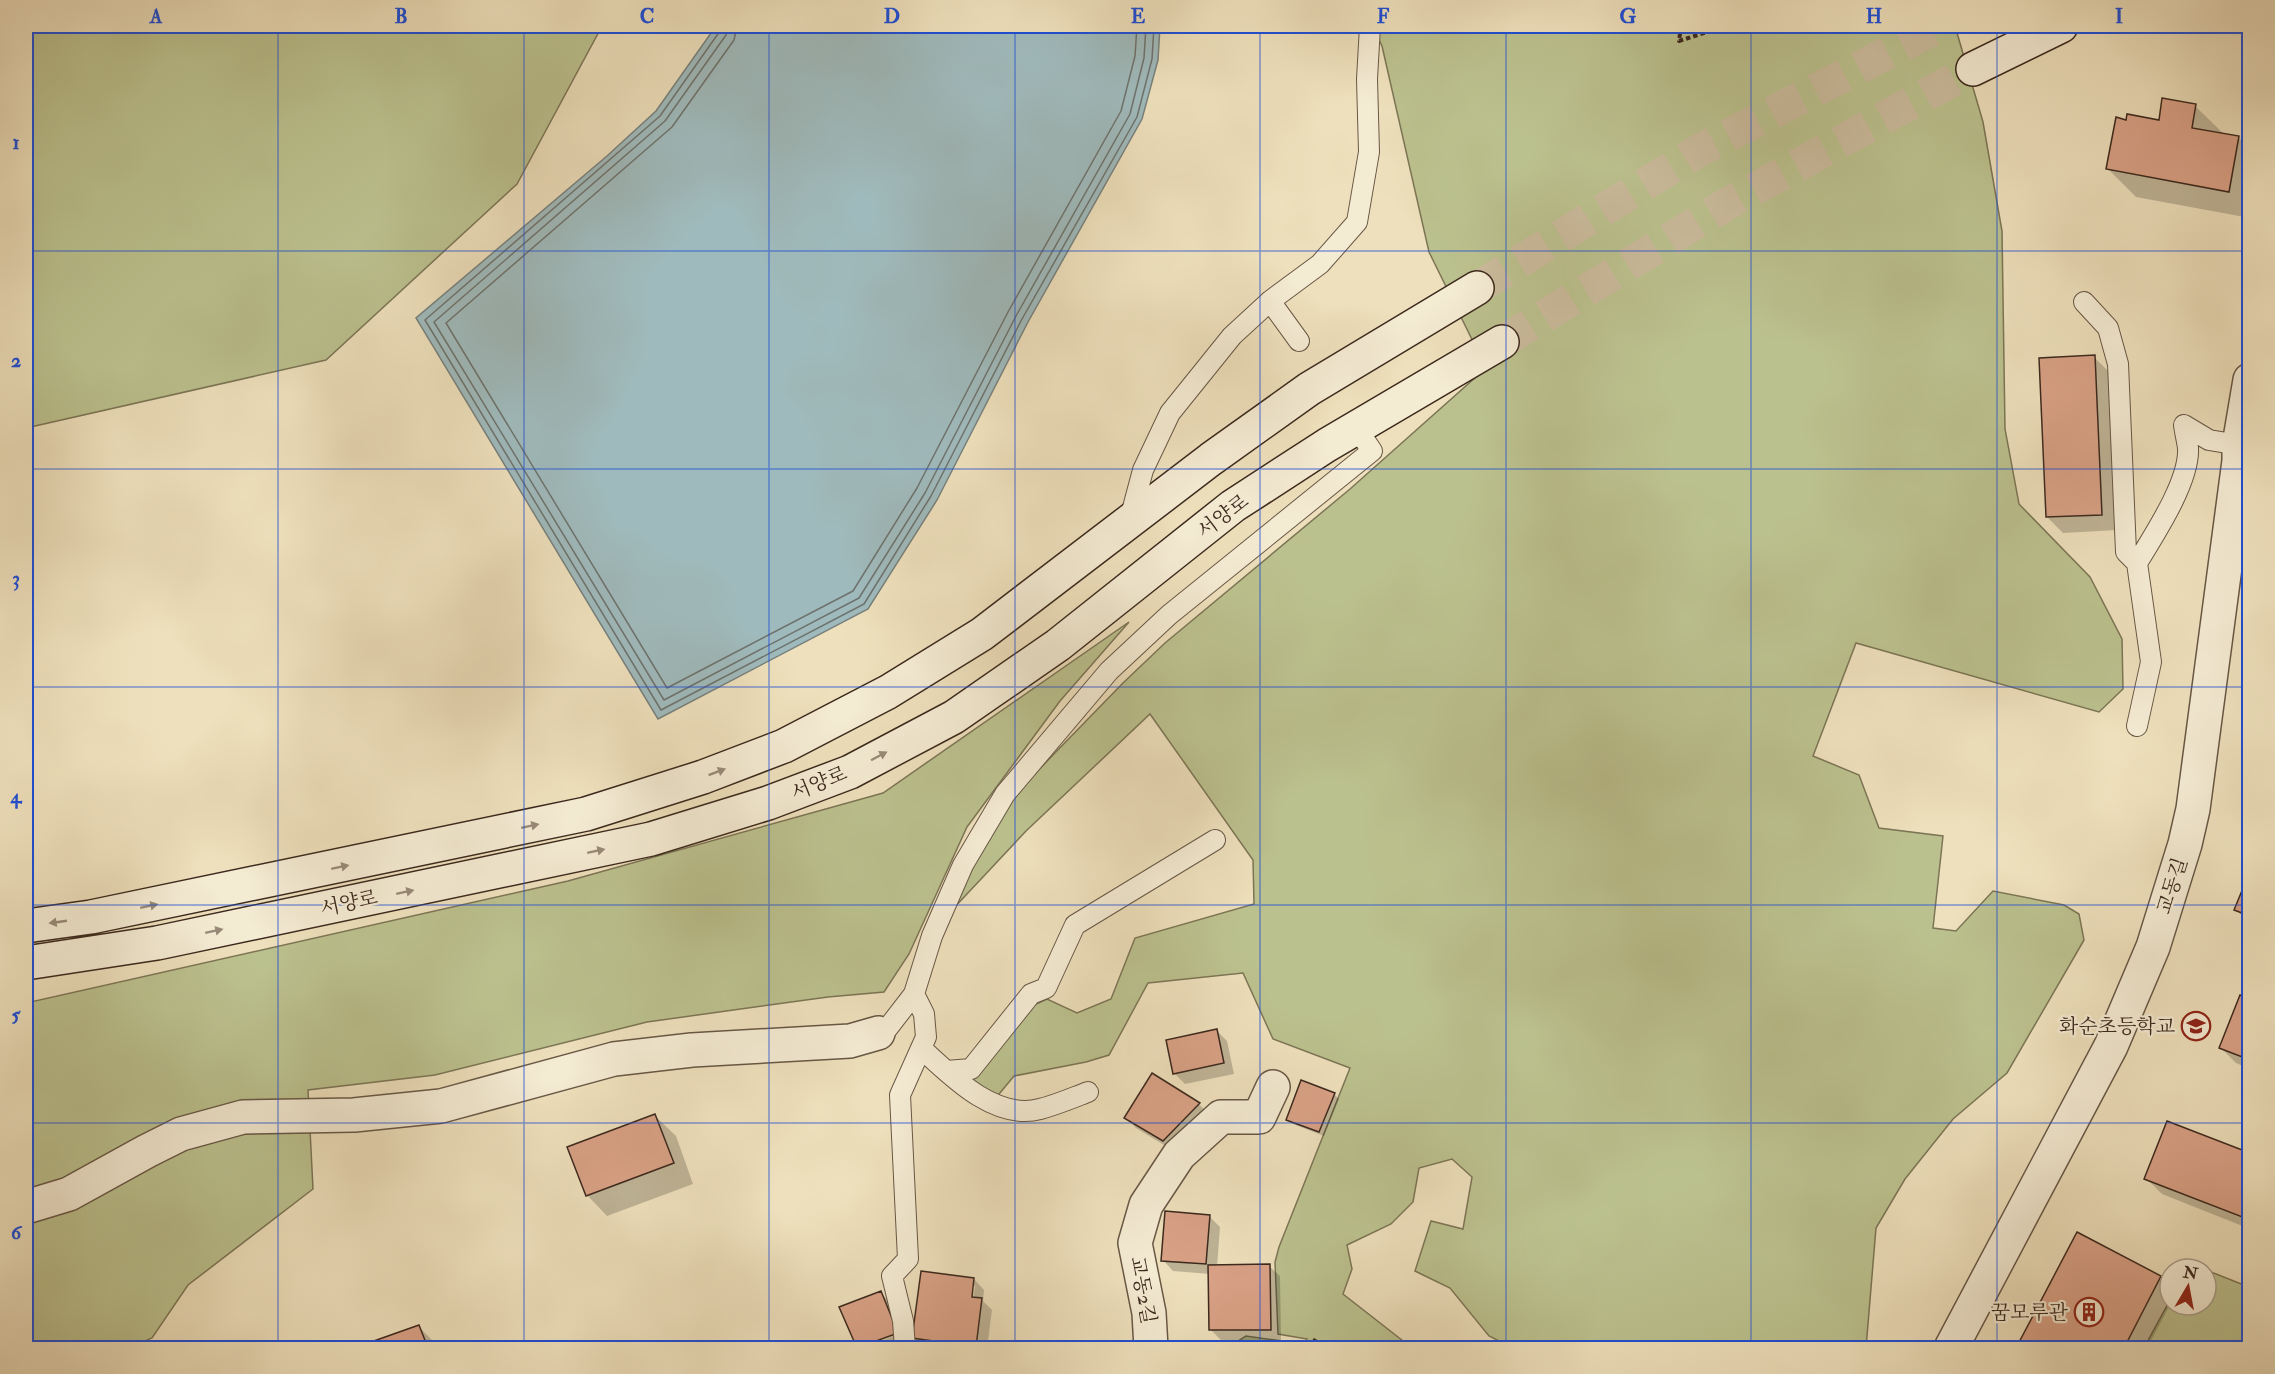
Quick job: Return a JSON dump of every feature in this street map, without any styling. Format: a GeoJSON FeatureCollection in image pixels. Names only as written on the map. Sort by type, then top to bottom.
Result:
{"type":"FeatureCollection","features":[{"type":"Feature","properties":{"kind":"main road"},"geometry":{"type":"LineString","coordinates":[[1973,69],[2061,26]]}},
{"type":"Feature","properties":{"kind":"main road","name":"서양로"},"geometry":{"type":"LineString","coordinates":[[26,926],[91,917],[586,814],[703,777],[784,746],[888,692],[982,634],[1211,459],[1309,389],[1477,288]]}},
{"type":"Feature","properties":{"kind":"main road","name":"서양로"},"geometry":{"type":"LineString","coordinates":[[26,963],[157,943],[651,839],[768,803],[850,772],[954,717],[1058,645],[1233,506],[1327,444],[1502,342]]}},
{"type":"Feature","properties":{"kind":"main road","name":"교동길"},"geometry":{"type":"LineString","coordinates":[[1951,1348],[2111,1046],[2153,947],[2185,844],[2193,809],[2239,445],[2250,380]]}},
{"type":"Feature","properties":{"kind":"main road"},"geometry":{"type":"LineString","coordinates":[[26,977],[157,943]]}},
{"type":"Feature","properties":{"kind":"main road"},"geometry":{"type":"LineString","coordinates":[[26,1207],[69,1194],[182,1134],[243,1117],[354,1115],[441,1106],[614,1059],[692,1050],[850,1041],[878,1033]]}},
{"type":"Feature","properties":{"kind":"main road","name":"교동2길"},"geometry":{"type":"LineString","coordinates":[[1151,1348],[1149,1313],[1135,1244],[1146,1205],[1179,1155],[1221,1117],[1259,1117],[1274,1087]]}},
{"type":"Feature","properties":{"kind":"lane"},"geometry":{"type":"LineString","coordinates":[[1129,522],[1143,470],[1170,413],[1232,336],[1270,301],[1320,264],[1357,222],[1370,152],[1367,79],[1370,26]]}},
{"type":"Feature","properties":{"kind":"lane"},"geometry":{"type":"LineString","coordinates":[[1270,301],[1299,341]]}},
{"type":"Feature","properties":{"kind":"lane"},"geometry":{"type":"LineString","coordinates":[[2084,302],[2108,328],[2118,364],[2126,552],[2137,563],[2151,662],[2136,726]]}},
{"type":"Feature","properties":{"kind":"lane"},"geometry":{"type":"LineString","coordinates":[[2137,563],[2169,511],[2180,481],[2188,450],[2184,425],[2209,440],[2239,445]]}},
{"type":"Feature","properties":{"kind":"lane"},"geometry":{"type":"LineString","coordinates":[[878,1033],[887,1029],[914,994],[932,936],[963,866],[1005,794],[1109,671],[1178,608],[1372,451],[1360,433]]}},
{"type":"Feature","properties":{"kind":"lane"},"geometry":{"type":"LineString","coordinates":[[946,1071],[971,1069],[1031,994],[1046,988],[1075,925],[1215,840]]}},
{"type":"Feature","properties":{"kind":"lane"},"geometry":{"type":"LineString","coordinates":[[905,1348],[903,1321],[892,1276],[908,1258],[900,1095],[926,1037],[924,1014],[914,994]]}},
{"type":"Feature","properties":{"kind":"lane"},"geometry":{"type":"LineString","coordinates":[[921,1048],[955,1080],[1002,1109],[1038,1110],[1088,1092]]}},
{"type":"Feature","properties":{"kind":"path"},"geometry":{"type":"LineString","coordinates":[[1681,26],[1679,41],[1726,26]]}},
{"type":"Feature","properties":{"kind":"green space"},"geometry":{"type":"Polygon","coordinates":[[[26,26],[602,26],[517,184],[326,360],[26,428],[26,26]]]}},
{"type":"Feature","properties":{"kind":"green space"},"geometry":{"type":"Polygon","coordinates":[[[1372,26],[1955,26],[1983,122],[2002,231],[2005,429],[2019,504],[2090,577],[2122,639],[2123,689],[2099,712],[1856,643],[1813,756],[1859,775],[1879,828],[1943,836],[1933,928],[1956,931],[1993,891],[2064,905],[2079,914],[2084,940],[2007,1073],[1953,1119],[1905,1179],[1876,1228],[1866,1348],[1513,1348],[1489,1336],[1450,1288],[1415,1271],[1431,1221],[1463,1229],[1472,1177],[1452,1159],[1419,1168],[1413,1202],[1391,1224],[1347,1245],[1352,1269],[1343,1294],[1412,1348],[1227,1348],[1246,1336],[1303,1344],[1307,1339],[1278,1334],[1275,1262],[1350,1068],[1273,1039],[1243,973],[1148,983],[1109,1055],[1086,1062],[1014,1076],[995,1099],[969,1081],[1034,1005],[1047,999],[1077,1013],[1111,999],[1135,938],[1254,904],[1253,860],[1150,714],[1026,831],[951,911],[969,867],[1015,794],[1165,643],[1350,489],[1486,368],[1429,252],[1382,46],[1372,26]]]}},
{"type":"Feature","properties":{"kind":"green space"},"geometry":{"type":"Polygon","coordinates":[[[1129,622],[1060,701],[967,827],[909,954],[884,992],[828,997],[647,1022],[435,1075],[308,1090],[313,1189],[188,1285],[152,1338],[129,1348],[26,1348],[26,1003],[568,881],[883,793],[1129,622]]]}},
{"type":"Feature","properties":{"kind":"green space"},"geometry":{"type":"Polygon","coordinates":[[[2218,1275],[2249,1287],[2249,1348],[2144,1348],[2161,1317],[2218,1317],[2218,1275]]]}},
{"type":"Feature","properties":{"kind":"water"},"geometry":{"type":"Polygon","coordinates":[[[716,26],[1160,26],[1158,60],[1142,119],[1028,322],[937,500],[868,609],[658,719],[416,318],[607,156],[656,111],[716,26]]]}},
{"type":"Feature","properties":{"kind":"building"},"geometry":{"type":"Polygon","coordinates":[[[2162,98],[2196,104],[2192,128],[2239,136],[2229,192],[2106,169],[2116,117],[2126,120],[2127,114],[2159,120],[2162,98]]]}},
{"type":"Feature","properties":{"kind":"building"},"geometry":{"type":"Polygon","coordinates":[[[2095,355],[2102,515],[2046,517],[2039,358],[2095,355]]]}},
{"type":"Feature","properties":{"kind":"building"},"geometry":{"type":"Polygon","coordinates":[[[2250,871],[2250,916],[2234,910],[2250,871]]]}},
{"type":"Feature","properties":{"kind":"building"},"geometry":{"type":"Polygon","coordinates":[[[2240,995],[2250,999],[2250,1060],[2219,1048],[2240,995]]]}},
{"type":"Feature","properties":{"kind":"building"},"geometry":{"type":"Polygon","coordinates":[[[1217,1029],[1224,1063],[1173,1074],[1166,1040],[1217,1029]]]}},
{"type":"Feature","properties":{"kind":"building"},"geometry":{"type":"Polygon","coordinates":[[[1152,1073],[1200,1103],[1163,1141],[1124,1118],[1152,1073]]]}},
{"type":"Feature","properties":{"kind":"building"},"geometry":{"type":"Polygon","coordinates":[[[1301,1080],[1335,1093],[1319,1132],[1286,1120],[1301,1080]]]}},
{"type":"Feature","properties":{"kind":"building"},"geometry":{"type":"Polygon","coordinates":[[[655,1114],[674,1163],[586,1196],[567,1147],[655,1114]]]}},
{"type":"Feature","properties":{"kind":"building"},"geometry":{"type":"Polygon","coordinates":[[[2167,1121],[2250,1153],[2250,1220],[2144,1179],[2167,1121]]]}},
{"type":"Feature","properties":{"kind":"building"},"geometry":{"type":"Polygon","coordinates":[[[1165,1211],[1210,1215],[1206,1264],[1161,1261],[1165,1211]]]}},
{"type":"Feature","properties":{"kind":"building","name":"꿈모루관"},"geometry":{"type":"Polygon","coordinates":[[[2077,1232],[2158,1274],[2158,1282],[2124,1348],[2016,1348],[2077,1232]]]}},
{"type":"Feature","properties":{"kind":"building"},"geometry":{"type":"Polygon","coordinates":[[[1270,1264],[1271,1330],[1209,1330],[1208,1265],[1270,1264]]]}},
{"type":"Feature","properties":{"kind":"building"},"geometry":{"type":"Polygon","coordinates":[[[921,1271],[974,1278],[972,1297],[982,1298],[976,1347],[912,1338],[921,1271]]]}},
{"type":"Feature","properties":{"kind":"building"},"geometry":{"type":"Polygon","coordinates":[[[881,1291],[898,1333],[857,1348],[839,1307],[881,1291]]]}},
{"type":"Feature","properties":{"kind":"building"},"geometry":{"type":"Polygon","coordinates":[[[419,1325],[428,1348],[354,1348],[419,1325]]]}},
{"type":"Feature","properties":{"kind":"building"},"geometry":{"type":"Polygon","coordinates":[[[1314,1339],[1330,1348],[1309,1348],[1314,1339]]]}},
{"type":"Feature","properties":{"kind":"tunnel"},"geometry":{"type":"LineString","coordinates":[[1477,288],[1700,150],[1939,26]]}},
{"type":"Feature","properties":{"kind":"tunnel"},"geometry":{"type":"LineString","coordinates":[[1502,342],[1727,204],[1973,69]]}},
{"type":"Feature","properties":{"kind":"place","name":"화순초등학교"},"geometry":{"type":"Point","coordinates":[2196,1026]}},
{"type":"Feature","properties":{"kind":"place","name":"꿈모루관"},"geometry":{"type":"Point","coordinates":[2089,1312]}}]}
